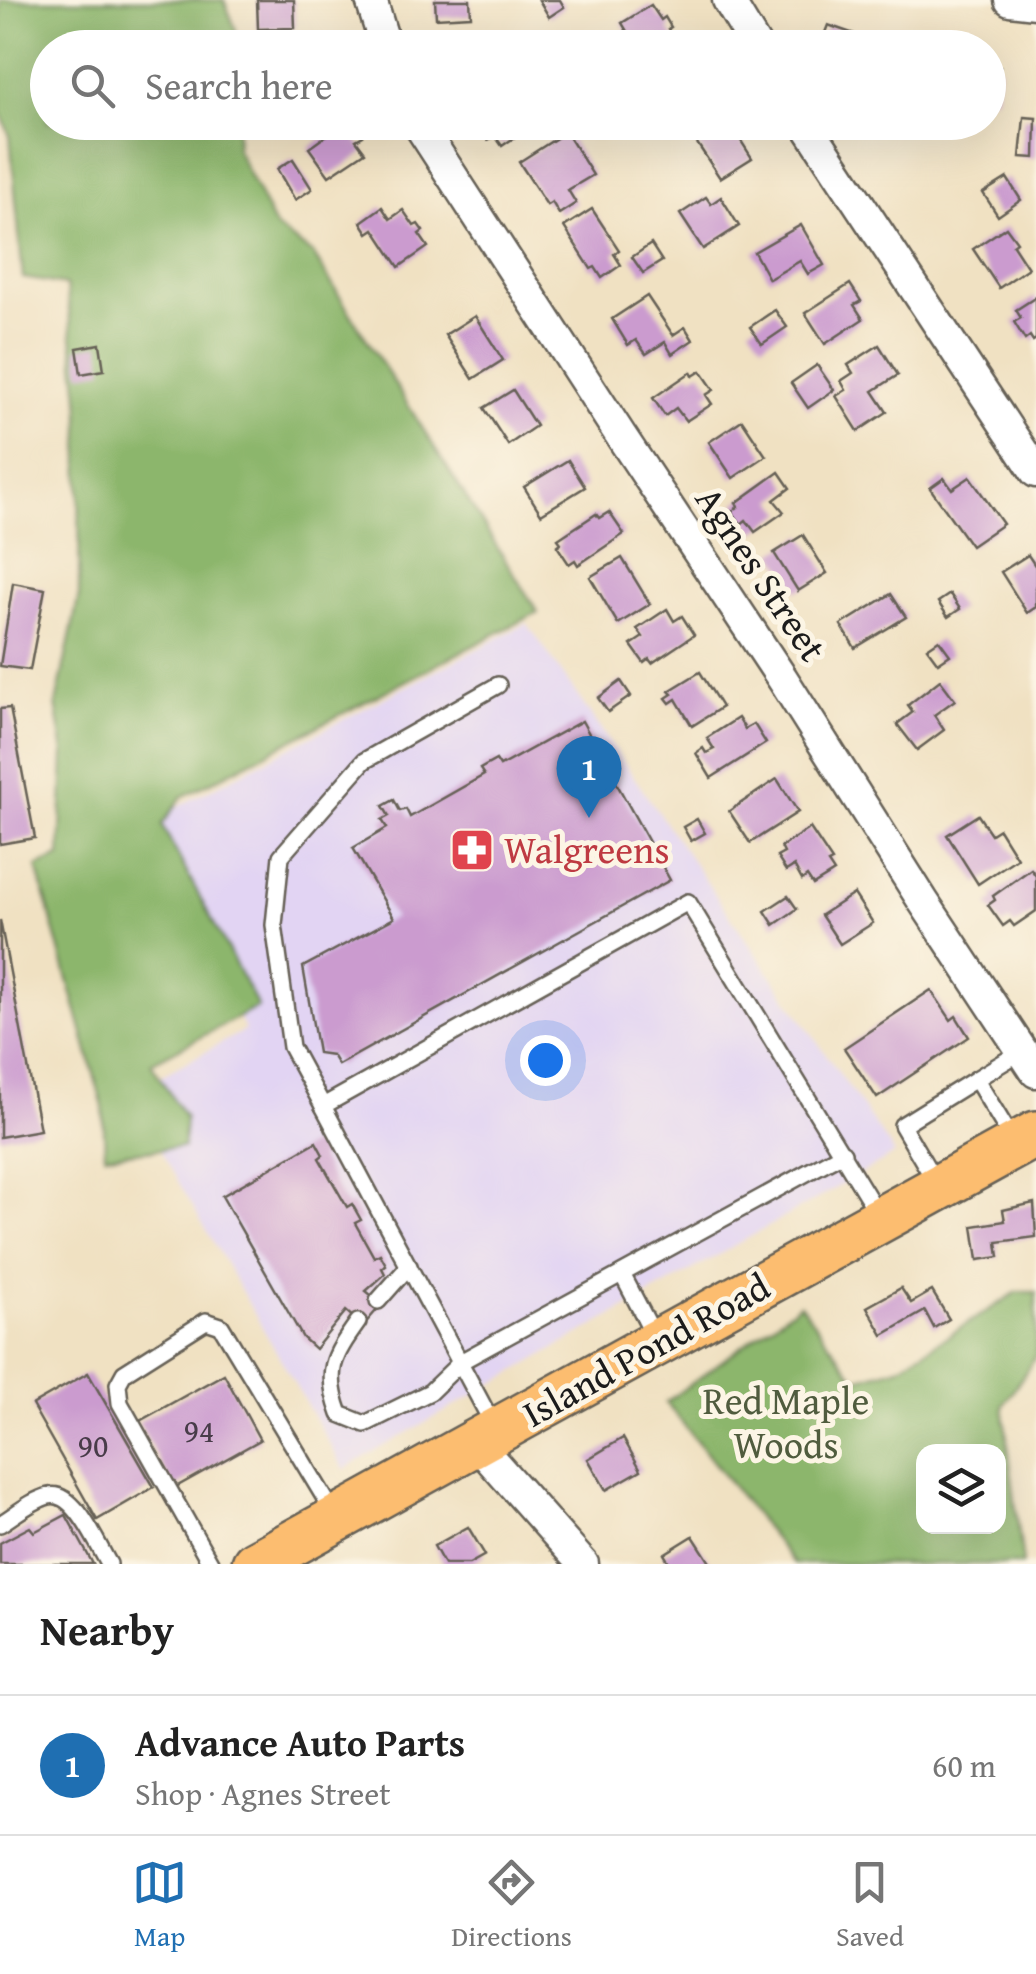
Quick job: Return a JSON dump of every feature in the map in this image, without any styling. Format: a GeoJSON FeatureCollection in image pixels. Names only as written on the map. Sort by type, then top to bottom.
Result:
{"type":"FeatureCollection","features":[{"type":"Feature","properties":{"kind":"main road","name":"Island Pond Road"},"geometry":{"type":"LineString","coordinates":[[254,1564],[1026,1140]]}},
{"type":"Feature","properties":{"kind":"street"},"geometry":{"type":"LineString","coordinates":[[371,0],[380,30]]}},
{"type":"Feature","properties":{"kind":"street"},"geometry":{"type":"LineString","coordinates":[[728,0],[746,30]]}},
{"type":"Feature","properties":{"kind":"street"},"geometry":{"type":"LineString","coordinates":[[1010,0],[1036,2]]}},
{"type":"Feature","properties":{"kind":"street","name":"Agnes Street"},"geometry":{"type":"LineString","coordinates":[[429,140],[1029,1062]]}},
{"type":"Feature","properties":{"kind":"street"},"geometry":{"type":"LineString","coordinates":[[817,140],[1036,472]]}},
{"type":"Feature","properties":{"kind":"street"},"geometry":{"type":"LineString","coordinates":[[486,1437],[583,1564]]}},
{"type":"Feature","properties":{"kind":"lane"},"geometry":{"type":"LineString","coordinates":[[486,1437],[462,1361],[291,1046],[274,925],[281,856],[364,761],[498,685]]}},
{"type":"Feature","properties":{"kind":"lane"},"geometry":{"type":"LineString","coordinates":[[323,1106],[688,902],[882,1220]]}},
{"type":"Feature","properties":{"kind":"lane"},"geometry":{"type":"LineString","coordinates":[[939,1188],[902,1125],[976,1079],[1029,1062]]}},
{"type":"Feature","properties":{"kind":"lane"},"geometry":{"type":"LineString","coordinates":[[976,1079],[1026,1140]]}},
{"type":"Feature","properties":{"kind":"lane"},"geometry":{"type":"LineString","coordinates":[[358,1322],[334,1356],[330,1389],[340,1414],[365,1424],[430,1392],[462,1361],[843,1153]]}},
{"type":"Feature","properties":{"kind":"lane"},"geometry":{"type":"LineString","coordinates":[[378,1300],[410,1266]]}},
{"type":"Feature","properties":{"kind":"lane"},"geometry":{"type":"LineString","coordinates":[[622,1274],[658,1343]]}},
{"type":"Feature","properties":{"kind":"lane"},"geometry":{"type":"LineString","coordinates":[[210,1564],[120,1403],[118,1384],[124,1372],[206,1321],[221,1326],[337,1519]]}},
{"type":"Feature","properties":{"kind":"lane"},"geometry":{"type":"LineString","coordinates":[[0,1524],[48,1496],[58,1495],[82,1516],[108,1564]]}},
{"type":"Feature","properties":{"kind":"shaded area"},"geometry":{"type":"Polygon","coordinates":[[[527,623],[895,1154],[344,1469],[128,1094],[245,1030],[152,820],[527,623]]]}},
{"type":"Feature","properties":{"kind":"green space"},"geometry":{"type":"Polygon","coordinates":[[[0,0],[224,0],[236,30],[30,30],[30,140],[237,140],[236,148],[275,227],[313,254],[538,612],[182,797],[162,825],[258,1007],[151,1063],[185,1118],[183,1147],[105,1155],[103,1107],[37,867],[60,857],[64,753],[56,704],[79,595],[80,405],[66,285],[23,278],[10,136],[0,111],[0,0]]]}},
{"type":"Feature","properties":{"kind":"green space","name":"Red Maple Woods"},"geometry":{"type":"Polygon","coordinates":[[[1017,1292],[1036,1292],[1036,1356],[1003,1406],[1023,1564],[794,1564],[666,1402],[800,1304],[856,1379],[899,1367],[1017,1292]]]}},
{"type":"Feature","properties":{"kind":"building"},"geometry":{"type":"Polygon","coordinates":[[[257,0],[294,0],[295,28],[258,29],[257,0]]]}},
{"type":"Feature","properties":{"kind":"building"},"geometry":{"type":"Polygon","coordinates":[[[435,0],[470,0],[471,16],[436,18],[435,0]]]}},
{"type":"Feature","properties":{"kind":"building"},"geometry":{"type":"Polygon","coordinates":[[[539,0],[560,0],[564,7],[549,17],[539,0]]]}},
{"type":"Feature","properties":{"kind":"building"},"geometry":{"type":"Polygon","coordinates":[[[651,5],[671,27],[626,30],[622,23],[651,5]]]}},
{"type":"Feature","properties":{"kind":"building"},"geometry":{"type":"Polygon","coordinates":[[[1024,117],[1036,118],[1035,158],[1020,157],[1024,117]]]}},
{"type":"Feature","properties":{"kind":"building"},"geometry":{"type":"Polygon","coordinates":[[[320,140],[356,140],[365,152],[329,176],[309,148],[320,140]]]}},
{"type":"Feature","properties":{"kind":"building"},"geometry":{"type":"Polygon","coordinates":[[[553,140],[571,140],[593,175],[568,190],[576,203],[559,214],[552,202],[547,205],[519,162],[553,140]]]}},
{"type":"Feature","properties":{"kind":"building"},"geometry":{"type":"Polygon","coordinates":[[[695,140],[740,140],[752,158],[720,178],[695,140]]]}},
{"type":"Feature","properties":{"kind":"building"},"geometry":{"type":"Polygon","coordinates":[[[293,159],[312,189],[295,200],[277,169],[293,159]]]}},
{"type":"Feature","properties":{"kind":"building"},"geometry":{"type":"Polygon","coordinates":[[[1007,178],[1021,200],[998,216],[983,193],[1007,178]]]}},
{"type":"Feature","properties":{"kind":"building"},"geometry":{"type":"Polygon","coordinates":[[[706,197],[711,204],[721,197],[739,226],[703,249],[680,214],[706,197]]]}},
{"type":"Feature","properties":{"kind":"building"},"geometry":{"type":"Polygon","coordinates":[[[382,207],[390,219],[403,210],[414,226],[418,224],[423,231],[419,234],[428,247],[399,267],[374,229],[368,233],[361,222],[382,207]]]}},
{"type":"Feature","properties":{"kind":"building"},"geometry":{"type":"Polygon","coordinates":[[[592,209],[619,250],[614,254],[621,265],[602,278],[595,267],[591,269],[564,227],[592,209]]]}},
{"type":"Feature","properties":{"kind":"building"},"geometry":{"type":"Polygon","coordinates":[[[801,225],[824,265],[808,274],[800,261],[769,279],[754,252],[801,225]]]}},
{"type":"Feature","properties":{"kind":"building"},"geometry":{"type":"Polygon","coordinates":[[[1006,227],[1028,268],[999,288],[973,249],[1006,227]]]}},
{"type":"Feature","properties":{"kind":"building"},"geometry":{"type":"Polygon","coordinates":[[[651,244],[662,261],[643,273],[632,257],[651,244]]]}},
{"type":"Feature","properties":{"kind":"building"},"geometry":{"type":"Polygon","coordinates":[[[850,284],[861,301],[854,305],[863,319],[825,344],[805,313],[850,284]]]}},
{"type":"Feature","properties":{"kind":"building"},"geometry":{"type":"Polygon","coordinates":[[[647,296],[673,335],[685,327],[693,340],[672,354],[665,342],[646,354],[636,340],[628,345],[612,319],[647,296]]]}},
{"type":"Feature","properties":{"kind":"building"},"geometry":{"type":"Polygon","coordinates":[[[1036,297],[1036,339],[1033,341],[1030,336],[1025,340],[1014,322],[1021,318],[1016,310],[1036,297]]]}},
{"type":"Feature","properties":{"kind":"building"},"geometry":{"type":"Polygon","coordinates":[[[775,310],[787,327],[762,344],[750,327],[775,310]]]}},
{"type":"Feature","properties":{"kind":"building"},"geometry":{"type":"Polygon","coordinates":[[[475,316],[503,360],[473,379],[445,335],[475,316]]]}},
{"type":"Feature","properties":{"kind":"building"},"geometry":{"type":"Polygon","coordinates":[[[100,344],[104,370],[81,374],[77,348],[100,344]]]}},
{"type":"Feature","properties":{"kind":"building"},"geometry":{"type":"Polygon","coordinates":[[[879,345],[898,375],[873,391],[887,412],[858,431],[836,396],[846,390],[841,381],[853,373],[848,365],[879,345]]]}},
{"type":"Feature","properties":{"kind":"building"},"geometry":{"type":"Polygon","coordinates":[[[817,365],[834,390],[808,408],[791,383],[817,365]]]}},
{"type":"Feature","properties":{"kind":"building"},"geometry":{"type":"Polygon","coordinates":[[[701,371],[714,390],[706,395],[712,404],[686,421],[676,408],[665,416],[653,398],[691,372],[693,376],[701,371]]]}},
{"type":"Feature","properties":{"kind":"building"},"geometry":{"type":"Polygon","coordinates":[[[513,390],[536,426],[508,445],[484,408],[513,390]]]}},
{"type":"Feature","properties":{"kind":"building"},"geometry":{"type":"Polygon","coordinates":[[[742,420],[766,456],[733,478],[709,442],[742,420]]]}},
{"type":"Feature","properties":{"kind":"building"},"geometry":{"type":"Polygon","coordinates":[[[568,460],[585,487],[541,514],[524,487],[568,460]]]}},
{"type":"Feature","properties":{"kind":"building"},"geometry":{"type":"Polygon","coordinates":[[[779,472],[790,488],[774,500],[784,512],[755,532],[746,520],[741,524],[732,511],[738,507],[736,503],[779,472]]]}},
{"type":"Feature","properties":{"kind":"building"},"geometry":{"type":"Polygon","coordinates":[[[970,477],[1003,524],[971,546],[930,488],[944,478],[952,489],[970,477]]]}},
{"type":"Feature","properties":{"kind":"building"},"geometry":{"type":"Polygon","coordinates":[[[609,512],[624,534],[578,565],[575,560],[569,564],[557,546],[561,543],[558,539],[596,514],[599,518],[609,512]]]}},
{"type":"Feature","properties":{"kind":"building"},"geometry":{"type":"Polygon","coordinates":[[[803,535],[827,573],[798,591],[774,553],[803,535]]]}},
{"type":"Feature","properties":{"kind":"building"},"geometry":{"type":"Polygon","coordinates":[[[1028,555],[1036,567],[1036,607],[1027,613],[1001,572],[1028,555]]]}},
{"type":"Feature","properties":{"kind":"building"},"geometry":{"type":"Polygon","coordinates":[[[622,558],[650,604],[618,624],[590,577],[622,558]]]}},
{"type":"Feature","properties":{"kind":"building"},"geometry":{"type":"Polygon","coordinates":[[[13,583],[45,589],[30,670],[0,666],[13,583]]]}},
{"type":"Feature","properties":{"kind":"building"},"geometry":{"type":"Polygon","coordinates":[[[891,594],[906,617],[855,648],[841,625],[891,594]]]}},
{"type":"Feature","properties":{"kind":"building"},"geometry":{"type":"Polygon","coordinates":[[[950,594],[960,609],[948,617],[938,602],[950,594]]]}},
{"type":"Feature","properties":{"kind":"building"},"geometry":{"type":"Polygon","coordinates":[[[667,609],[674,621],[682,616],[694,635],[652,663],[649,659],[644,663],[631,645],[643,637],[637,629],[667,609]]]}},
{"type":"Feature","properties":{"kind":"building"},"geometry":{"type":"Polygon","coordinates":[[[939,640],[950,655],[938,663],[927,648],[939,640]]]}},
{"type":"Feature","properties":{"kind":"building"},"geometry":{"type":"Polygon","coordinates":[[[700,672],[722,707],[692,726],[676,699],[670,703],[666,698],[672,694],[669,691],[700,672]]]}},
{"type":"Feature","properties":{"kind":"building"},"geometry":{"type":"Polygon","coordinates":[[[940,680],[955,700],[934,715],[944,730],[917,750],[897,724],[913,712],[908,705],[940,680]]]}},
{"type":"Feature","properties":{"kind":"building"},"geometry":{"type":"Polygon","coordinates":[[[621,681],[631,696],[608,712],[598,698],[621,681]]]}},
{"type":"Feature","properties":{"kind":"building"},"geometry":{"type":"Polygon","coordinates":[[[10,708],[35,838],[0,844],[0,709],[10,708]]]}},
{"type":"Feature","properties":{"kind":"building"},"geometry":{"type":"Polygon","coordinates":[[[738,718],[745,729],[754,724],[766,743],[711,778],[696,753],[703,748],[706,753],[714,749],[707,738],[738,718]]]}},
{"type":"Feature","properties":{"kind":"building"},"geometry":{"type":"Polygon","coordinates":[[[582,721],[670,880],[338,1065],[332,1055],[318,1053],[303,967],[394,918],[353,848],[387,828],[382,820],[389,816],[383,806],[394,800],[400,811],[406,809],[410,817],[484,775],[480,769],[496,760],[500,766],[582,721]]]}},
{"type":"Feature","properties":{"kind":"building"},"geometry":{"type":"Polygon","coordinates":[[[777,779],[798,812],[750,843],[729,811],[777,779]]]}},
{"type":"Feature","properties":{"kind":"building"},"geometry":{"type":"Polygon","coordinates":[[[978,815],[991,834],[999,829],[1017,858],[978,884],[947,835],[978,815]]]}},
{"type":"Feature","properties":{"kind":"building"},"geometry":{"type":"Polygon","coordinates":[[[697,819],[705,833],[691,841],[683,827],[697,819]]]}},
{"type":"Feature","properties":{"kind":"building"},"geometry":{"type":"Polygon","coordinates":[[[810,828],[832,861],[828,863],[834,872],[813,885],[807,876],[802,880],[794,866],[786,871],[777,857],[784,853],[781,847],[810,828]]]}},
{"type":"Feature","properties":{"kind":"building"},"geometry":{"type":"Polygon","coordinates":[[[1031,869],[1036,876],[1036,911],[1014,926],[1010,921],[1003,926],[988,905],[995,900],[993,896],[1031,869]]]}},
{"type":"Feature","properties":{"kind":"building"},"geometry":{"type":"Polygon","coordinates":[[[854,894],[873,923],[840,944],[821,915],[854,894]]]}},
{"type":"Feature","properties":{"kind":"building"},"geometry":{"type":"Polygon","coordinates":[[[788,896],[797,909],[774,925],[765,911],[788,896]]]}},
{"type":"Feature","properties":{"kind":"building"},"geometry":{"type":"Polygon","coordinates":[[[0,920],[40,1130],[0,1137],[0,920]]]}},
{"type":"Feature","properties":{"kind":"building"},"geometry":{"type":"Polygon","coordinates":[[[931,990],[951,1020],[956,1016],[969,1037],[877,1098],[844,1048],[931,990]]]}},
{"type":"Feature","properties":{"kind":"building"},"geometry":{"type":"Polygon","coordinates":[[[316,1142],[323,1155],[319,1158],[347,1207],[352,1204],[361,1220],[355,1223],[374,1257],[380,1254],[386,1265],[382,1268],[385,1274],[366,1291],[382,1304],[363,1326],[346,1311],[315,1349],[303,1338],[222,1196],[316,1142]]]}},
{"type":"Feature","properties":{"kind":"building"},"geometry":{"type":"Polygon","coordinates":[[[1034,1203],[1036,1237],[997,1242],[999,1257],[978,1260],[973,1226],[1005,1221],[1003,1210],[1034,1203]]]}},
{"type":"Feature","properties":{"kind":"building"},"geometry":{"type":"Polygon","coordinates":[[[901,1288],[911,1303],[932,1291],[949,1319],[934,1328],[925,1311],[883,1335],[867,1307],[901,1288]]]}},
{"type":"Feature","properties":{"kind":"building"},"geometry":{"type":"Polygon","coordinates":[[[88,1373],[154,1487],[97,1520],[32,1405],[88,1373]]]}},
{"type":"Feature","properties":{"kind":"building"},"geometry":{"type":"Polygon","coordinates":[[[224,1374],[260,1440],[174,1488],[138,1422],[224,1374]]]}},
{"type":"Feature","properties":{"kind":"building"},"geometry":{"type":"Polygon","coordinates":[[[623,1438],[641,1470],[606,1490],[588,1459],[623,1438]]]}},
{"type":"Feature","properties":{"kind":"building"},"geometry":{"type":"Polygon","coordinates":[[[66,1515],[93,1564],[0,1564],[0,1543],[30,1527],[34,1532],[66,1515]]]}},
{"type":"Feature","properties":{"kind":"building"},"geometry":{"type":"Polygon","coordinates":[[[468,1527],[485,1555],[469,1564],[444,1564],[434,1546],[468,1527]]]}},
{"type":"Feature","properties":{"kind":"building"},"geometry":{"type":"Polygon","coordinates":[[[693,1536],[711,1564],[670,1564],[664,1554],[693,1536]]]}},
{"type":"Feature","properties":{"kind":"place","name":"Advance Auto Parts"},"geometry":{"type":"Point","coordinates":[589,818]}},
{"type":"Feature","properties":{"kind":"place","name":"Walgreens"},"geometry":{"type":"Point","coordinates":[472,850]}}]}
